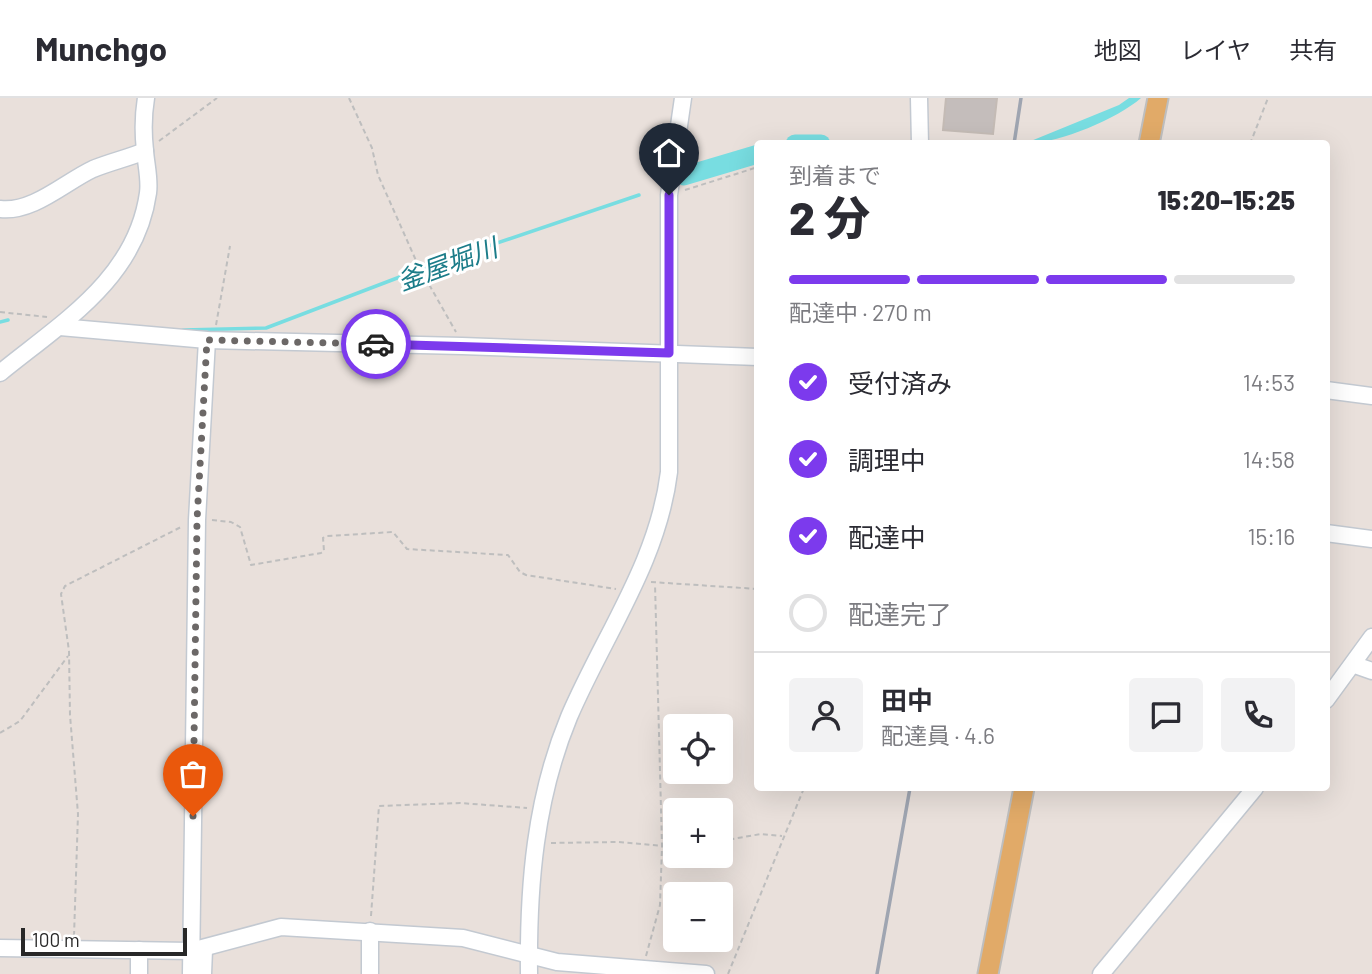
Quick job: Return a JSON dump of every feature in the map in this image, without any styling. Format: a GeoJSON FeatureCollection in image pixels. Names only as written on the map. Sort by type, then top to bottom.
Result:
{"type":"FeatureCollection","features":[{"type":"Feature","properties":{"kind":"main road"},"geometry":{"type":"LineString","coordinates":[[1150,140],[1158,98]]}},
{"type":"Feature","properties":{"kind":"main road"},"geometry":{"type":"LineString","coordinates":[[988,974],[1023,791]]}},
{"type":"Feature","properties":{"kind":"street"},"geometry":{"type":"LineString","coordinates":[[0,373],[64,323],[101,289],[132,248],[149,191],[143,122],[146,98]]}},
{"type":"Feature","properties":{"kind":"street"},"geometry":{"type":"LineString","coordinates":[[529,974],[535,843],[541,808],[570,716],[630,594],[658,530],[666,498],[669,472],[669,195],[683,98]]}},
{"type":"Feature","properties":{"kind":"street"},"geometry":{"type":"LineString","coordinates":[[919,98],[920,140]]}},
{"type":"Feature","properties":{"kind":"street"},"geometry":{"type":"LineString","coordinates":[[0,209],[17,209],[91,170],[145,151]]}},
{"type":"Feature","properties":{"kind":"street"},"geometry":{"type":"LineString","coordinates":[[64,323],[211,340],[754,357]]}},
{"type":"Feature","properties":{"kind":"street"},"geometry":{"type":"LineString","coordinates":[[203,974],[198,951],[202,520],[211,340]]}},
{"type":"Feature","properties":{"kind":"street"},"geometry":{"type":"LineString","coordinates":[[1330,391],[1372,396]]}},
{"type":"Feature","properties":{"kind":"street"},"geometry":{"type":"LineString","coordinates":[[1330,534],[1372,539]]}},
{"type":"Feature","properties":{"kind":"street"},"geometry":{"type":"LineString","coordinates":[[1330,695],[1372,637]]}},
{"type":"Feature","properties":{"kind":"street"},"geometry":{"type":"LineString","coordinates":[[1355,664],[1372,671]]}},
{"type":"Feature","properties":{"kind":"street"},"geometry":{"type":"LineString","coordinates":[[1105,973],[1253,791]]}},
{"type":"Feature","properties":{"kind":"street"},"geometry":{"type":"LineString","coordinates":[[0,948],[198,951],[281,927],[463,937],[557,962],[706,974]]}},
{"type":"Feature","properties":{"kind":"street"},"geometry":{"type":"LineString","coordinates":[[370,931],[370,974]]}},
{"type":"Feature","properties":{"kind":"street"},"geometry":{"type":"LineString","coordinates":[[139,950],[139,974]]}},
{"type":"Feature","properties":{"kind":"street"},"geometry":{"type":"LineString","coordinates":[[191,974],[198,951]]}},
{"type":"Feature","properties":{"kind":"path"},"geometry":{"type":"LineString","coordinates":[[145,151],[217,98]]}},
{"type":"Feature","properties":{"kind":"path"},"geometry":{"type":"LineString","coordinates":[[349,98],[372,148],[378,175],[418,265],[462,346]]}},
{"type":"Feature","properties":{"kind":"path"},"geometry":{"type":"LineString","coordinates":[[1252,140],[1268,98]]}},
{"type":"Feature","properties":{"kind":"path"},"geometry":{"type":"LineString","coordinates":[[669,195],[754,168]]}},
{"type":"Feature","properties":{"kind":"path"},"geometry":{"type":"LineString","coordinates":[[211,340],[230,246]]}},
{"type":"Feature","properties":{"kind":"path"},"geometry":{"type":"LineString","coordinates":[[0,312],[64,323]]}},
{"type":"Feature","properties":{"kind":"path"},"geometry":{"type":"LineString","coordinates":[[74,949],[78,814],[70,715],[69,656],[61,594],[65,586],[202,520],[231,522],[240,527],[251,565],[321,553],[324,551],[323,538],[327,536],[393,532],[407,549],[508,555],[520,572],[526,575],[610,587],[630,594]]}},
{"type":"Feature","properties":{"kind":"path"},"geometry":{"type":"LineString","coordinates":[[642,970],[660,905],[662,846],[655,584],[754,589]]}},
{"type":"Feature","properties":{"kind":"path"},"geometry":{"type":"LineString","coordinates":[[0,733],[20,721],[69,656]]}},
{"type":"Feature","properties":{"kind":"path"},"geometry":{"type":"LineString","coordinates":[[728,974],[803,791]]}},
{"type":"Feature","properties":{"kind":"path"},"geometry":{"type":"LineString","coordinates":[[370,931],[379,806],[460,803],[541,808]]}},
{"type":"Feature","properties":{"kind":"path"},"geometry":{"type":"LineString","coordinates":[[733,839],[761,834],[783,837]]}},
{"type":"Feature","properties":{"kind":"path"},"geometry":{"type":"LineString","coordinates":[[535,843],[618,842],[662,846]]}},
{"type":"Feature","properties":{"kind":"water"},"geometry":{"type":"Polygon","coordinates":[[[1129,98],[1141,98],[1087,129],[1054,139],[1033,140],[1119,105],[1129,98]]]}},
{"type":"Feature","properties":{"kind":"building"},"geometry":{"type":"Polygon","coordinates":[[[946,98],[997,98],[993,134],[943,130],[946,98]]]}},
{"type":"Feature","properties":{"kind":"waterway","name":"釜屋堀川"},"geometry":{"type":"LineString","coordinates":[[684,176],[754,155]]}},
{"type":"Feature","properties":{"kind":"waterway","name":"釜屋堀川"},"geometry":{"type":"LineString","coordinates":[[183,330],[266,328],[426,267],[639,195]]}},
{"type":"Feature","properties":{"kind":"waterway","name":"釜屋堀川"},"geometry":{"type":"LineString","coordinates":[[0,322],[8,320]]}},
{"type":"Feature","properties":{"kind":"railway"},"geometry":{"type":"LineString","coordinates":[[1015,140],[1021,98]]}},
{"type":"Feature","properties":{"kind":"railway"},"geometry":{"type":"LineString","coordinates":[[877,974],[909,791]]}},
{"type":"Feature","properties":{"kind":"way so far"},"geometry":{"type":"LineString","coordinates":[[193,816],[197,520],[207,340],[376,344]]}},
{"type":"Feature","properties":{"kind":"route"},"geometry":{"type":"LineString","coordinates":[[376,344],[669,353],[669,195]]}}]}
